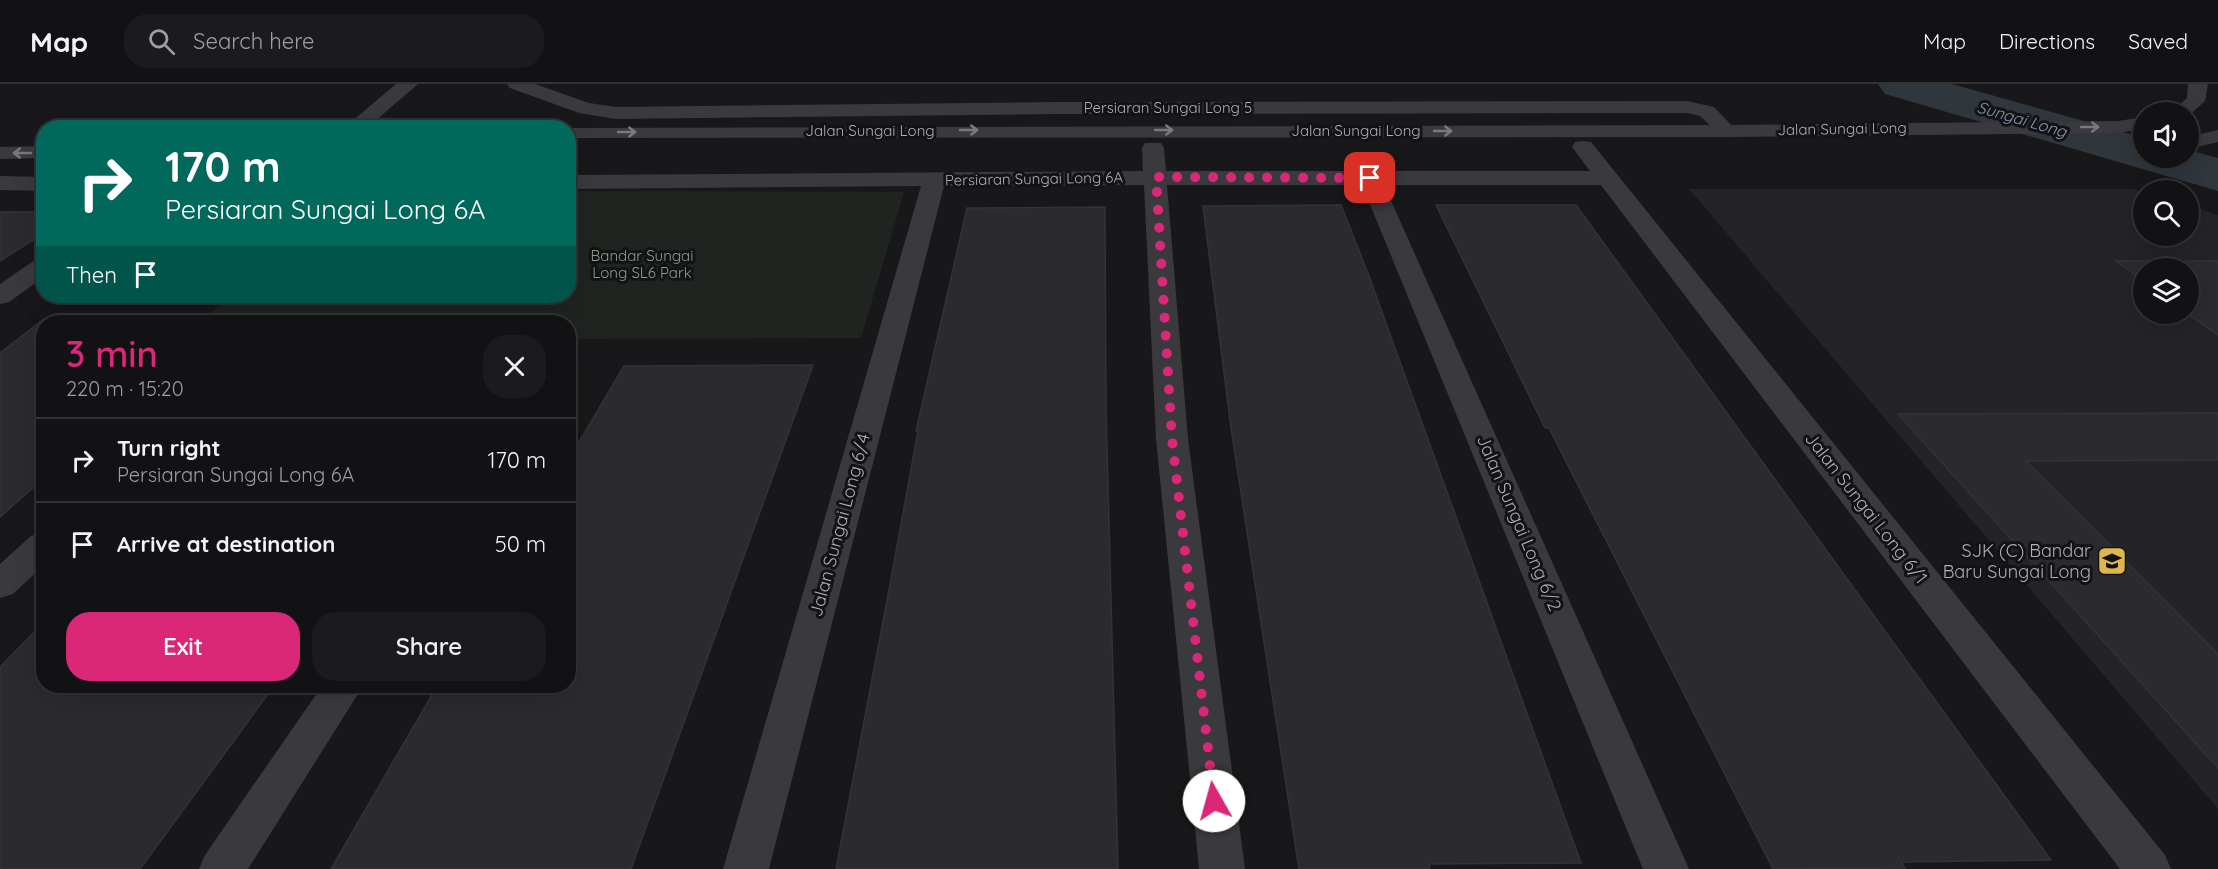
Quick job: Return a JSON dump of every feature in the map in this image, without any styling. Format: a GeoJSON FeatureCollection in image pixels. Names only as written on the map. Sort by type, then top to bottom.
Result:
{"type":"FeatureCollection","features":[{"type":"Feature","properties":{"kind":"street"},"geometry":{"type":"LineString","coordinates":[[364,120],[408,84]]}},
{"type":"Feature","properties":{"kind":"street","name":"Persiaran Sungai Long 5"},"geometry":{"type":"LineString","coordinates":[[517,84],[599,112],[1687,107],[1707,111],[1727,131]]}},
{"type":"Feature","properties":{"kind":"street"},"geometry":{"type":"LineString","coordinates":[[2195,102],[2199,94],[2198,84]]}},
{"type":"Feature","properties":{"kind":"street","name":"Jalan Sungai Long"},"geometry":{"type":"LineString","coordinates":[[576,132],[1727,131],[2133,124]]}},
{"type":"Feature","properties":{"kind":"street"},"geometry":{"type":"LineString","coordinates":[[0,134],[36,134]]}},
{"type":"Feature","properties":{"kind":"street"},"geometry":{"type":"LineString","coordinates":[[2199,140],[2218,136]]}},
{"type":"Feature","properties":{"kind":"street","name":"Jalan Sungai Long"},"geometry":{"type":"LineString","coordinates":[[576,150],[1154,163],[1583,147],[2133,145]]}},
{"type":"Feature","properties":{"kind":"street","name":"Jalan Sungai Long 6/1"},"geometry":{"type":"LineString","coordinates":[[1583,147],[2148,869]]}},
{"type":"Feature","properties":{"kind":"street"},"geometry":{"type":"LineString","coordinates":[[0,153],[36,152]]}},
{"type":"Feature","properties":{"kind":"street"},"geometry":{"type":"LineString","coordinates":[[1154,163],[1172,439],[1222,869]]}},
{"type":"Feature","properties":{"kind":"street","name":"Persiaran Sungai Long 6A"},"geometry":{"type":"LineString","coordinates":[[576,182],[934,180],[1154,163],[1370,178],[1608,178]]}},
{"type":"Feature","properties":{"kind":"street","name":"Jalan Sungai Long 6/2"},"geometry":{"type":"LineString","coordinates":[[1370,178],[1666,869]]}},
{"type":"Feature","properties":{"kind":"street","name":"Jalan Sungai Long 6/4"},"geometry":{"type":"LineString","coordinates":[[746,869],[934,180]]}},
{"type":"Feature","properties":{"kind":"street"},"geometry":{"type":"LineString","coordinates":[[0,183],[36,184]]}},
{"type":"Feature","properties":{"kind":"street"},"geometry":{"type":"LineString","coordinates":[[0,296],[36,271]]}},
{"type":"Feature","properties":{"kind":"street"},"geometry":{"type":"LineString","coordinates":[[0,585],[36,551]]}},
{"type":"Feature","properties":{"kind":"street"},"geometry":{"type":"LineString","coordinates":[[222,869],[338,693]]}},
{"type":"Feature","properties":{"kind":"shaded area","name":"SJK (C) Bandar Baru Sungai Long"},"geometry":{"type":"Polygon","coordinates":[[[1689,189],[2133,189],[2133,246],[2199,246],[2199,209],[2218,215],[2218,809],[1689,189]]]}},
{"type":"Feature","properties":{"kind":"green space","name":"Bandar Sungai Long SL6 Park"},"geometry":{"type":"Polygon","coordinates":[[[576,191],[904,192],[861,338],[576,339],[576,315],[208,315],[222,303],[576,303],[576,191]]]}},
{"type":"Feature","properties":{"kind":"building"},"geometry":{"type":"Polygon","coordinates":[[[1341,205],[1369,276],[1581,863],[1429,864],[1430,869],[1299,869],[1231,428],[1203,206],[1341,205]]]}},
{"type":"Feature","properties":{"kind":"building"},"geometry":{"type":"Polygon","coordinates":[[[1436,205],[1576,205],[2051,860],[1901,862],[1905,868],[1773,869],[1549,428],[1545,428],[1436,205]]]}},
{"type":"Feature","properties":{"kind":"building"},"geometry":{"type":"Polygon","coordinates":[[[1105,207],[1106,408],[1118,869],[836,869],[889,590],[918,431],[916,431],[967,208],[1105,207]]]}},
{"type":"Feature","properties":{"kind":"building"},"geometry":{"type":"Polygon","coordinates":[[[0,212],[36,212],[36,238],[0,261],[0,212]]]}},
{"type":"Feature","properties":{"kind":"building"},"geometry":{"type":"Polygon","coordinates":[[[2116,261],[2133,261],[2133,273],[2116,261]]]}},
{"type":"Feature","properties":{"kind":"building"},"geometry":{"type":"Polygon","coordinates":[[[2199,261],[2218,261],[2218,335],[2199,322],[2199,261]]]}},
{"type":"Feature","properties":{"kind":"building"},"geometry":{"type":"Polygon","coordinates":[[[36,325],[36,485],[0,517],[0,353],[36,325]]]}},
{"type":"Feature","properties":{"kind":"building"},"geometry":{"type":"Polygon","coordinates":[[[813,365],[631,869],[331,869],[433,693],[576,693],[576,447],[624,366],[813,365]]]}},
{"type":"Feature","properties":{"kind":"building"},"geometry":{"type":"Polygon","coordinates":[[[2218,413],[2218,460],[2026,461],[2218,654],[2218,768],[1898,414],[2218,413]]]}},
{"type":"Feature","properties":{"kind":"building"},"geometry":{"type":"Polygon","coordinates":[[[36,630],[36,693],[269,693],[140,869],[0,869],[0,667],[36,630]]]}},
{"type":"Feature","properties":{"kind":"waterway","name":"Sungai Long"},"geometry":{"type":"LineString","coordinates":[[1901,84],[2133,151]]}},
{"type":"Feature","properties":{"kind":"waterway","name":"Sungai Long"},"geometry":{"type":"LineString","coordinates":[[2193,168],[2218,175]]}},
{"type":"Feature","properties":{"kind":"place","name":"SJK (C) Bandar Baru Sungai Long"},"geometry":{"type":"Point","coordinates":[2112,561]}},
{"type":"Feature","properties":{"kind":"route"},"geometry":{"type":"LineString","coordinates":[[1214,801],[1172,439],[1156,177],[1370,178]]}}]}
